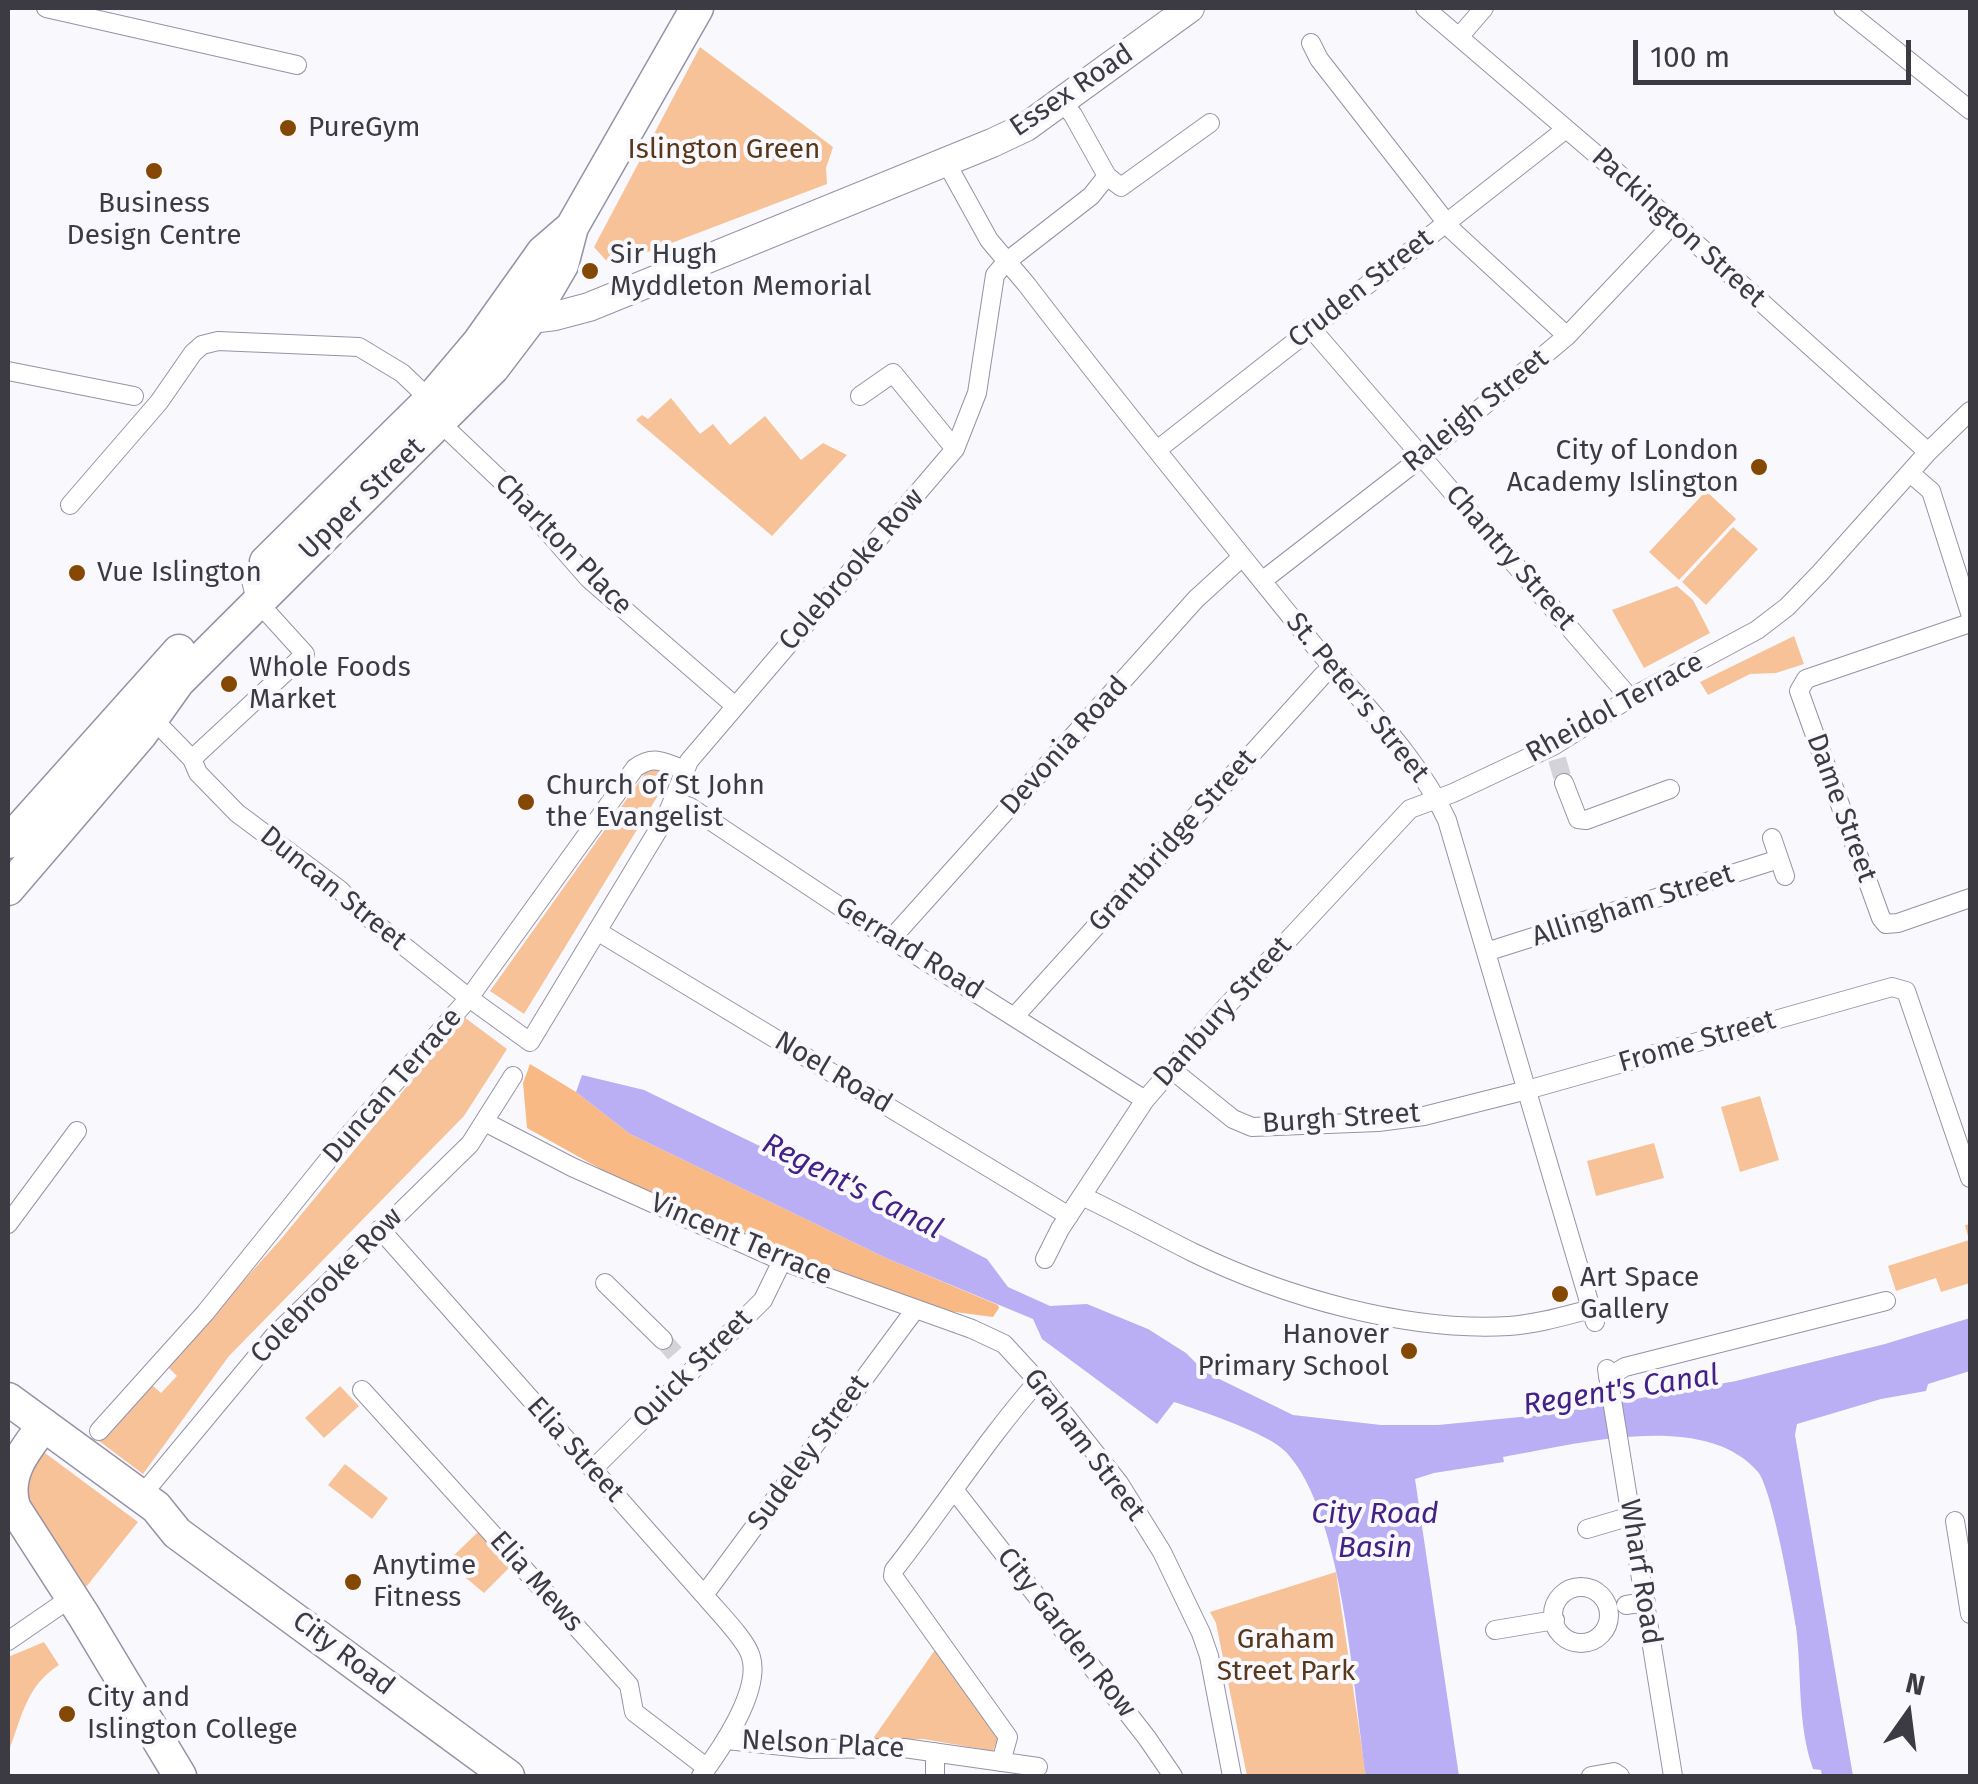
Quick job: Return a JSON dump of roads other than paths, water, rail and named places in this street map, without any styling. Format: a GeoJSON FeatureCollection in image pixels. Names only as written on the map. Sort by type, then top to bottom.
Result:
{"type":"FeatureCollection","features":[{"type":"Feature","properties":{"kind":"highway","name":"Upper Street"},"geometry":{"type":"LineString","coordinates":[[8,842],[112,724],[436,411],[484,379],[531,318],[562,265],[572,227],[696,8]]}},
{"type":"Feature","properties":{"kind":"highway","name":"Upper Street"},"geometry":{"type":"LineString","coordinates":[[436,411],[542,252],[572,227]]}},
{"type":"Feature","properties":{"kind":"highway","name":"Upper Street"},"geometry":{"type":"LineString","coordinates":[[8,890],[153,719],[253,589]]}},
{"type":"Feature","properties":{"kind":"highway","name":"City Road"},"geometry":{"type":"LineString","coordinates":[[8,1399],[27,1430],[136,1520],[177,1532]]}},
{"type":"Feature","properties":{"kind":"highway","name":"City Road"},"geometry":{"type":"LineString","coordinates":[[27,1430],[141,1496],[177,1532],[508,1776]]}},
{"type":"Feature","properties":{"kind":"highway"},"geometry":{"type":"LineString","coordinates":[[27,1430],[12,1479],[10,1503],[180,1776]]}},
{"type":"Feature","properties":{"kind":"main road","name":"Essex Road"},"geometry":{"type":"LineString","coordinates":[[947,164],[1026,127],[1190,8]]}},
{"type":"Feature","properties":{"kind":"main road"},"geometry":{"type":"LineString","coordinates":[[480,342],[513,322],[589,306],[947,164]]}},
{"type":"Feature","properties":{"kind":"street"},"geometry":{"type":"LineString","coordinates":[[46,8],[296,65]]}},
{"type":"Feature","properties":{"kind":"street","name":"Packington Street"},"geometry":{"type":"LineString","coordinates":[[1425,8],[1674,223],[1872,406],[1928,452]]}},
{"type":"Feature","properties":{"kind":"street"},"geometry":{"type":"LineString","coordinates":[[1460,37],[1484,8]]}},
{"type":"Feature","properties":{"kind":"street"},"geometry":{"type":"LineString","coordinates":[[1843,8],[1970,110]]}},
{"type":"Feature","properties":{"kind":"street"},"geometry":{"type":"LineString","coordinates":[[1313,57],[1447,223],[1567,336]]}},
{"type":"Feature","properties":{"kind":"street"},"geometry":{"type":"LineString","coordinates":[[1062,102],[1114,182]]}},
{"type":"Feature","properties":{"kind":"street"},"geometry":{"type":"LineString","coordinates":[[1006,262],[1091,196],[1210,123]]}},
{"type":"Feature","properties":{"kind":"street","name":"Cruden Street"},"geometry":{"type":"LineString","coordinates":[[1157,450],[1566,128]]}},
{"type":"Feature","properties":{"kind":"street","name":"St. Peter's Street"},"geometry":{"type":"LineString","coordinates":[[947,164],[976,220],[1006,262],[1333,669],[1420,770],[1436,797],[1593,1316],[1508,1326],[1407,1319],[1338,1306],[1222,1265],[1084,1197]]}},
{"type":"Feature","properties":{"kind":"street","name":"Raleigh Street"},"geometry":{"type":"LineString","coordinates":[[1262,581],[1422,457],[1567,336],[1674,223]]}},
{"type":"Feature","properties":{"kind":"street","name":"Colebrooke Row"},"geometry":{"type":"LineString","coordinates":[[530,1042],[673,802],[684,770],[734,704],[954,449],[976,394],[991,288],[1006,262]]}},
{"type":"Feature","properties":{"kind":"street","name":"Chantry Street"},"geometry":{"type":"LineString","coordinates":[[1310,328],[1630,698]]}},
{"type":"Feature","properties":{"kind":"street","name":"Charlton Place"},"geometry":{"type":"LineString","coordinates":[[70,505],[159,402],[202,345],[218,341],[359,347],[402,373],[589,580],[734,704]]}},
{"type":"Feature","properties":{"kind":"street"},"geometry":{"type":"LineString","coordinates":[[8,371],[134,396]]}},
{"type":"Feature","properties":{"kind":"street"},"geometry":{"type":"LineString","coordinates":[[860,396],[893,372],[954,449]]}},
{"type":"Feature","properties":{"kind":"street","name":"Rheidol Terrace"},"geometry":{"type":"LineString","coordinates":[[1436,797],[1555,753],[1630,698],[1736,642],[1786,608],[1970,411]]}},
{"type":"Feature","properties":{"kind":"street"},"geometry":{"type":"LineString","coordinates":[[1910,473],[1932,492],[1970,612]]}},
{"type":"Feature","properties":{"kind":"street","name":"Devonia Road"},"geometry":{"type":"LineString","coordinates":[[891,939],[1196,599],[1242,556]]}},
{"type":"Feature","properties":{"kind":"street"},"geometry":{"type":"LineString","coordinates":[[192,759],[305,654],[253,589]]}},
{"type":"Feature","properties":{"kind":"street","name":"Dame Street"},"geometry":{"type":"LineString","coordinates":[[1970,623],[1806,680],[1798,692],[1880,918],[1886,924],[1898,923],[1970,898]]}},
{"type":"Feature","properties":{"kind":"street","name":"Grantbridge Street"},"geometry":{"type":"LineString","coordinates":[[1015,1016],[1333,669]]}},
{"type":"Feature","properties":{"kind":"street","name":"Duncan Street"},"geometry":{"type":"LineString","coordinates":[[153,719],[233,808],[340,890],[360,911],[469,998],[530,1042]]}},
{"type":"Feature","properties":{"kind":"street","name":"Duncan Terrace"},"geometry":{"type":"LineString","coordinates":[[98,1431],[205,1313],[342,1144],[469,998],[635,768],[646,760],[660,758],[684,770]]}},
{"type":"Feature","properties":{"kind":"street"},"geometry":{"type":"LineString","coordinates":[[1564,783],[1573,811],[1578,819],[1586,820],[1670,789]]}},
{"type":"Feature","properties":{"kind":"street","name":"Danbury Street"},"geometry":{"type":"LineString","coordinates":[[1045,1259],[1145,1100],[1171,1069],[1384,835],[1410,809],[1436,797]]}},
{"type":"Feature","properties":{"kind":"street","name":"Gerrard Road"},"geometry":{"type":"LineString","coordinates":[[673,802],[690,807],[1145,1100]]}},
{"type":"Feature","properties":{"kind":"street","name":"Allingham Street"},"geometry":{"type":"LineString","coordinates":[[1486,952],[1782,868],[1772,838]]}},
{"type":"Feature","properties":{"kind":"street","name":"Noel Road"},"geometry":{"type":"LineString","coordinates":[[597,931],[1069,1216]]}},
{"type":"Feature","properties":{"kind":"street","name":"Frome Street"},"geometry":{"type":"LineString","coordinates":[[1527,1090],[1892,987],[1906,991],[1970,1178]]}},
{"type":"Feature","properties":{"kind":"street","name":"Burgh Street"},"geometry":{"type":"LineString","coordinates":[[1171,1069],[1233,1119],[1252,1126],[1378,1122],[1424,1116],[1527,1090]]}},
{"type":"Feature","properties":{"kind":"street","name":"Colebrooke Row"},"geometry":{"type":"LineString","coordinates":[[141,1496],[274,1336],[470,1144],[513,1076]]}},
{"type":"Feature","properties":{"kind":"street","name":"Vincent Terrace"},"geometry":{"type":"LineString","coordinates":[[485,1122],[572,1167],[782,1261],[1004,1344]]}},
{"type":"Feature","properties":{"kind":"street"},"geometry":{"type":"LineString","coordinates":[[8,1224],[77,1131]]}},
{"type":"Feature","properties":{"kind":"street","name":"Elia Street"},"geometry":{"type":"LineString","coordinates":[[380,1229],[704,1595],[751,1654],[754,1678],[727,1740]]}},
{"type":"Feature","properties":{"kind":"street","name":"Quick Street"},"geometry":{"type":"LineString","coordinates":[[593,1468],[763,1300],[782,1261]]}},
{"type":"Feature","properties":{"kind":"street"},"geometry":{"type":"LineString","coordinates":[[605,1282],[663,1340]]}},
{"type":"Feature","properties":{"kind":"street","name":"Wharf Road"},"geometry":{"type":"LineString","coordinates":[[1673,1776],[1609,1379],[1626,1367],[1886,1300]]}},
{"type":"Feature","properties":{"kind":"street","name":"Sudeley Street"},"geometry":{"type":"LineString","coordinates":[[704,1595],[914,1311]]}},
{"type":"Feature","properties":{"kind":"street","name":"Graham Street"},"geometry":{"type":"LineString","coordinates":[[1004,1344],[1120,1483],[1162,1552],[1209,1656],[1228,1775]]}},
{"type":"Feature","properties":{"kind":"street"},"geometry":{"type":"LineString","coordinates":[[678,1356],[691,1372]]}},
{"type":"Feature","properties":{"kind":"street"},"geometry":{"type":"LineString","coordinates":[[1000,1762],[1008,1737],[892,1576],[1038,1381]]}},
{"type":"Feature","properties":{"kind":"street","name":"Elia Mews"},"geometry":{"type":"LineString","coordinates":[[362,1390],[629,1685],[634,1712],[704,1772]]}},
{"type":"Feature","properties":{"kind":"street","name":"City Garden Row"},"geometry":{"type":"LineString","coordinates":[[955,1491],[1173,1776]]}},
{"type":"Feature","properties":{"kind":"street"},"geometry":{"type":"LineString","coordinates":[[1588,1529],[1631,1516]]}},
{"type":"Feature","properties":{"kind":"street"},"geometry":{"type":"LineString","coordinates":[[1955,1521],[1970,1614]]}},
{"type":"Feature","properties":{"kind":"street"},"geometry":{"type":"LineString","coordinates":[[1618,1606],[1600,1640],[1574,1645],[1557,1632],[1553,1608],[1566,1589],[1588,1586],[1618,1606],[1646,1602]]}},
{"type":"Feature","properties":{"kind":"street"},"geometry":{"type":"LineString","coordinates":[[8,1641],[72,1597]]}},
{"type":"Feature","properties":{"kind":"street"},"geometry":{"type":"LineString","coordinates":[[1495,1630],[1555,1620]]}},
{"type":"Feature","properties":{"kind":"street"},"geometry":{"type":"LineString","coordinates":[[704,1772],[727,1740]]}},
{"type":"Feature","properties":{"kind":"street","name":"Nelson Place"},"geometry":{"type":"LineString","coordinates":[[727,1740],[811,1748],[904,1748],[1038,1768]]}},
{"type":"Feature","properties":{"kind":"street"},"geometry":{"type":"LineString","coordinates":[[934,1752],[935,1776]]}},
{"type":"Feature","properties":{"kind":"street"},"geometry":{"type":"LineString","coordinates":[[1592,1776],[1614,1772],[1620,1776]]}},
{"type":"Feature","properties":{"kind":"water","name":"City Road Basin"},"geometry":{"type":"Polygon","coordinates":[[[582,1075],[644,1090],[896,1212],[987,1259],[1008,1287],[1050,1306],[1087,1304],[1148,1329],[1186,1353],[1205,1372],[1293,1415],[1381,1425],[1438,1425],[1551,1414],[1736,1381],[1885,1344],[1970,1318],[1970,1371],[1928,1384],[1926,1391],[1881,1399],[1797,1424],[1795,1435],[1853,1776],[1822,1776],[1821,1770],[1813,1769],[1804,1734],[1790,1594],[1775,1521],[1758,1472],[1734,1453],[1705,1441],[1637,1436],[1503,1457],[1504,1462],[1415,1479],[1459,1776],[1366,1776],[1333,1559],[1306,1480],[1286,1452],[1250,1430],[1174,1402],[1157,1424],[1042,1339],[1033,1319],[886,1258],[630,1134],[576,1092],[582,1075]]]}},
{"type":"Feature","properties":{"kind":"tunnel"},"geometry":{"type":"LineString","coordinates":[[1557,759],[1564,783]]}},
{"type":"Feature","properties":{"kind":"tunnel"},"geometry":{"type":"LineString","coordinates":[[663,1340],[678,1357]]}},
{"type":"Feature","properties":{"kind":"place","name":"PureGym"},"geometry":{"type":"Point","coordinates":[288,128]}},
{"type":"Feature","properties":{"kind":"place","name":"Business Design Centre"},"geometry":{"type":"Point","coordinates":[154,171]}},
{"type":"Feature","properties":{"kind":"place","name":"Sir Hugh Myddleton Memorial"},"geometry":{"type":"Point","coordinates":[590,271]}},
{"type":"Feature","properties":{"kind":"place","name":"City of London Academy Islington"},"geometry":{"type":"Point","coordinates":[1759,467]}},
{"type":"Feature","properties":{"kind":"place","name":"Vue Islington"},"geometry":{"type":"Point","coordinates":[77,573]}},
{"type":"Feature","properties":{"kind":"place","name":"Whole Foods Market"},"geometry":{"type":"Point","coordinates":[229,684]}},
{"type":"Feature","properties":{"kind":"place","name":"Church of St John the Evangelist"},"geometry":{"type":"Point","coordinates":[526,802]}},
{"type":"Feature","properties":{"kind":"place","name":"Art Space Gallery"},"geometry":{"type":"Point","coordinates":[1560,1294]}},
{"type":"Feature","properties":{"kind":"place","name":"Hanover Primary School"},"geometry":{"type":"Point","coordinates":[1409,1351]}},
{"type":"Feature","properties":{"kind":"place","name":"Anytime Fitness"},"geometry":{"type":"Point","coordinates":[353,1582]}},
{"type":"Feature","properties":{"kind":"place","name":"City and Islington College"},"geometry":{"type":"Point","coordinates":[67,1714]}},
{"type":"Feature","properties":{"kind":"park label","name":"Islington Green"},"geometry":{"type":"Point","coordinates":[724,150]}},
{"type":"Feature","properties":{"kind":"park label","name":"Graham Street Park"},"geometry":{"type":"Point","coordinates":[1286,1656]}},
{"type":"Feature","properties":{"kind":"water label","name":"Regent's Canal"},"geometry":{"type":"Point","coordinates":[852,1187]}},
{"type":"Feature","properties":{"kind":"water label","name":"Regent's Canal"},"geometry":{"type":"Point","coordinates":[1621,1391]}}]}
